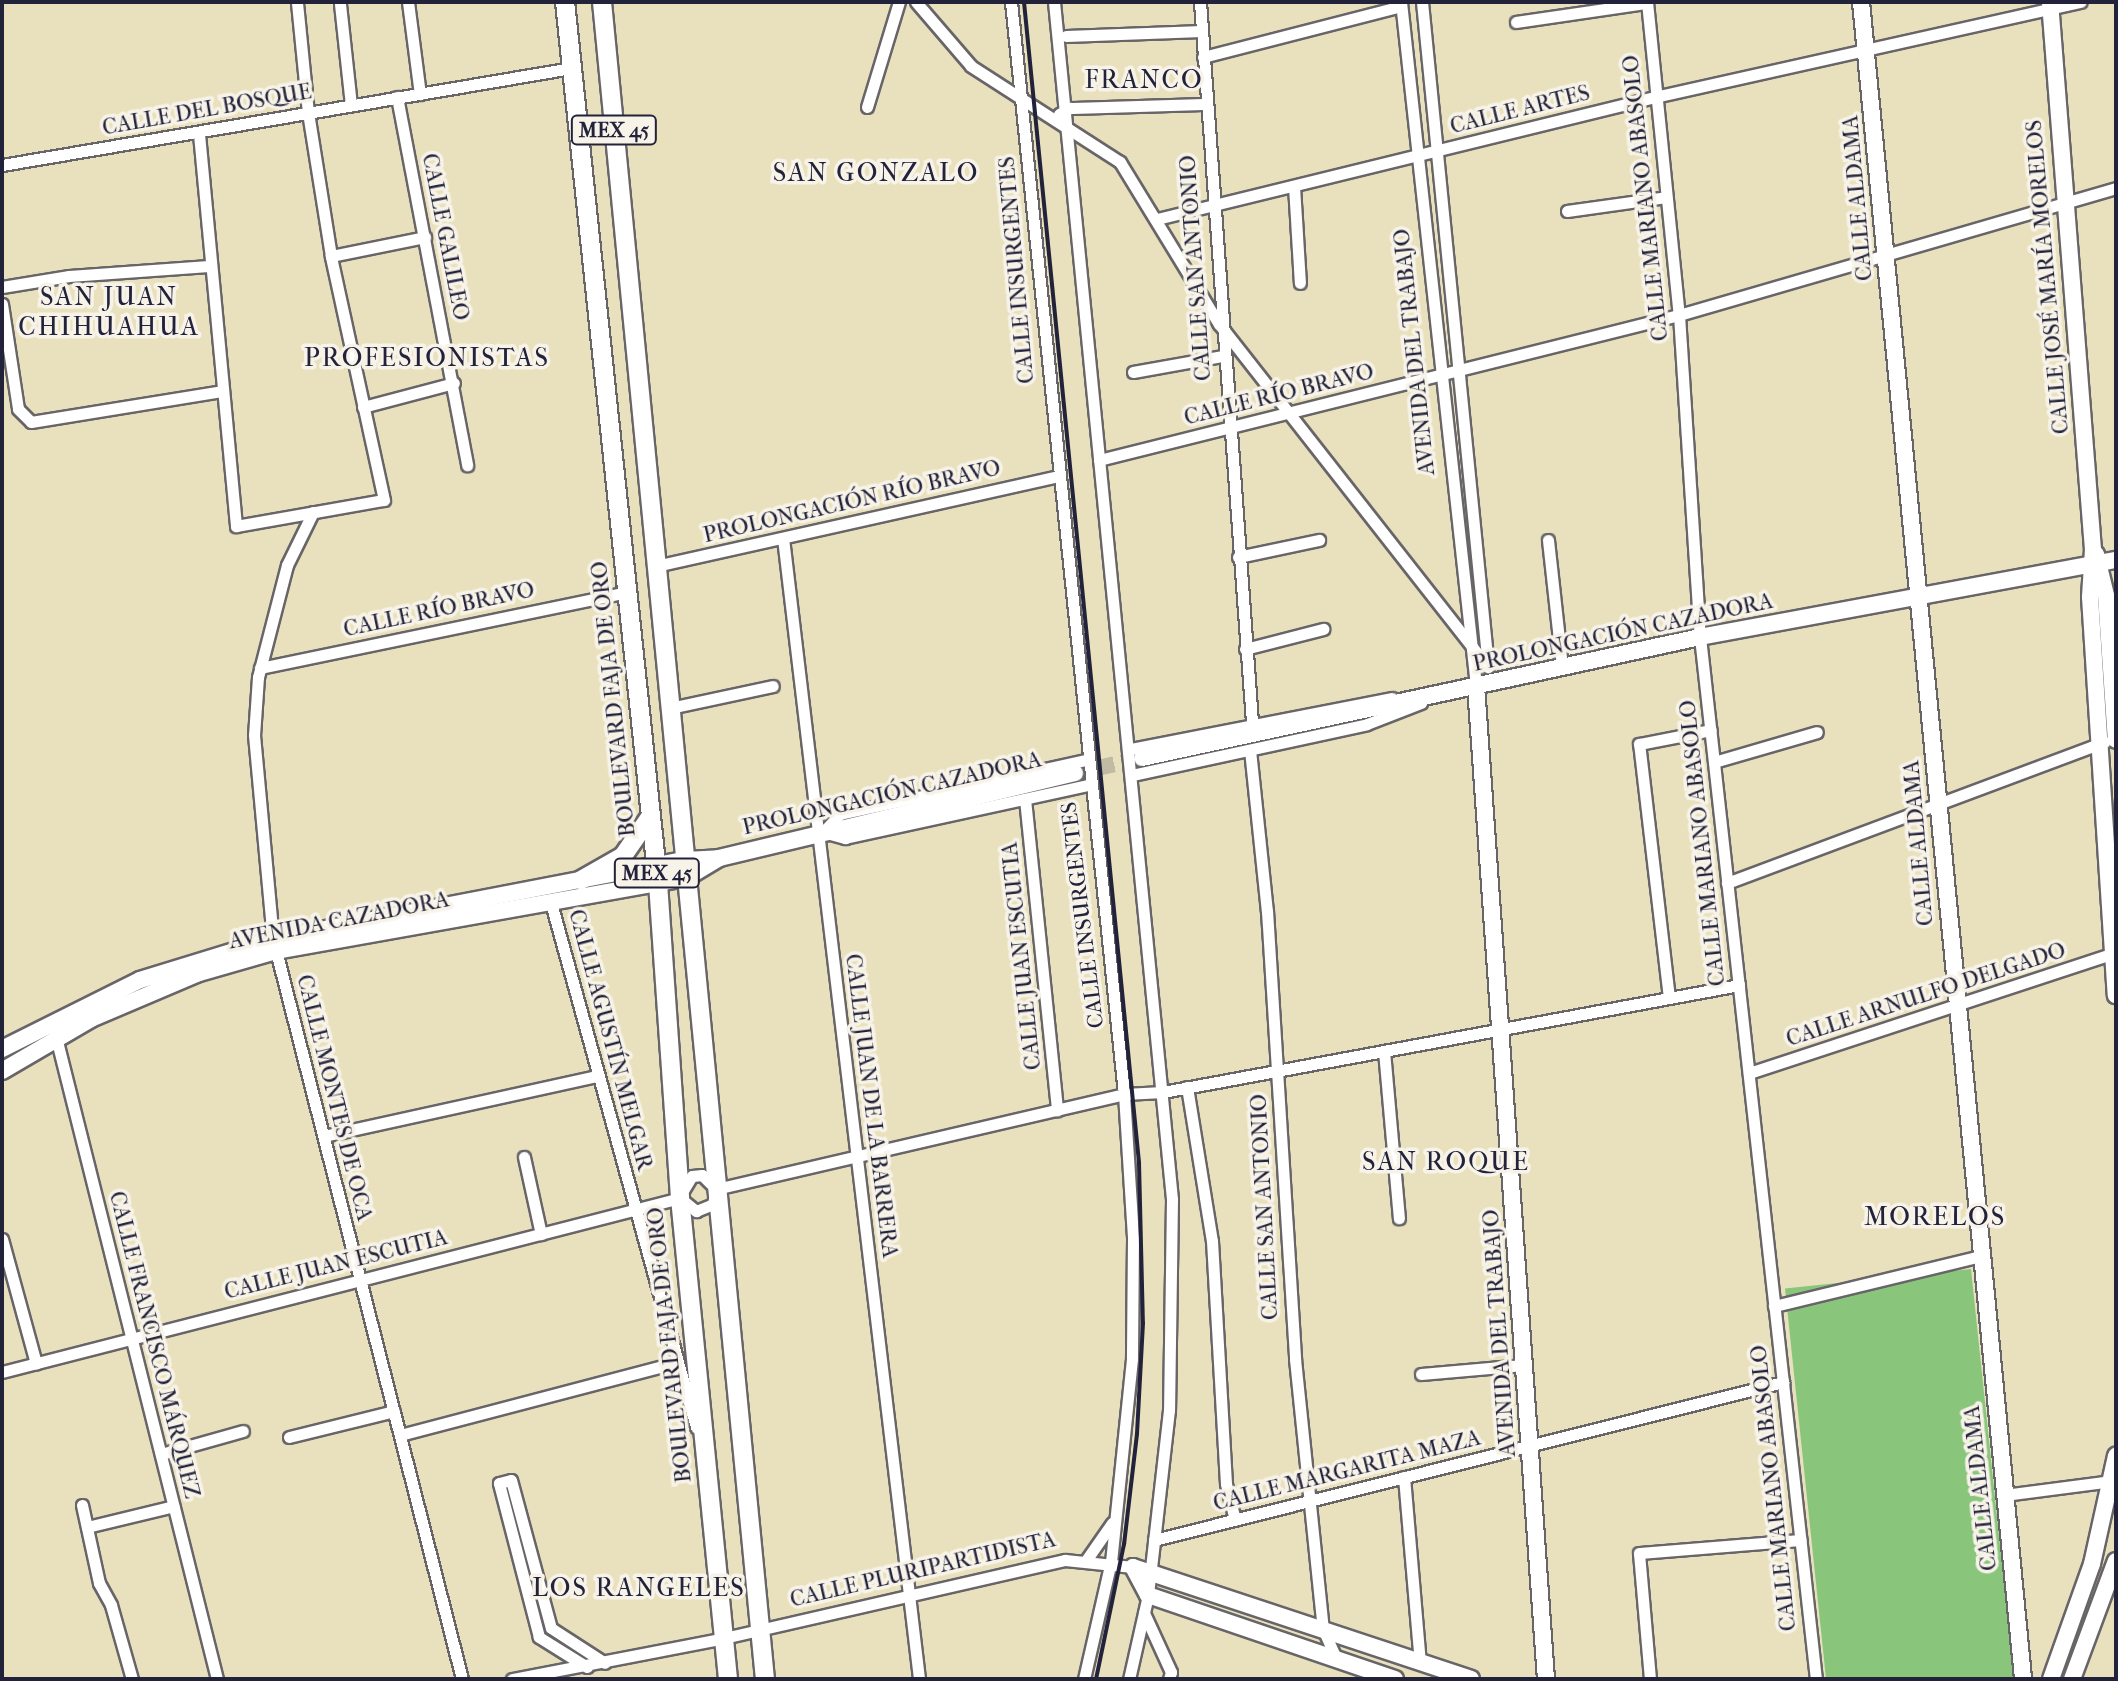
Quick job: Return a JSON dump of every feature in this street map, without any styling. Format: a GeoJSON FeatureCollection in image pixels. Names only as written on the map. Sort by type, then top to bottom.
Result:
{"type":"FeatureCollection","features":[{"type":"Feature","properties":{"kind":"main road","name":"BOULEVARD FAJA DE ORO"},"geometry":{"type":"LineString","coordinates":[[565,2],[657,874],[680,1198],[728,1679]]}},
{"type":"Feature","properties":{"kind":"main road","name":"MEX 45"},"geometry":{"type":"LineString","coordinates":[[602,2],[765,1679]]}},
{"type":"Feature","properties":{"kind":"main road"},"geometry":{"type":"LineString","coordinates":[[592,262],[626,259]]}},
{"type":"Feature","properties":{"kind":"main road"},"geometry":{"type":"LineString","coordinates":[[581,880],[623,856],[650,817]]}},
{"type":"Feature","properties":{"kind":"street"},"geometry":{"type":"LineString","coordinates":[[199,134],[209,266],[236,526],[384,500],[331,256],[308,113],[297,2]]}},
{"type":"Feature","properties":{"kind":"street"},"geometry":{"type":"LineString","coordinates":[[408,2],[420,94]]}},
{"type":"Feature","properties":{"kind":"street"},"geometry":{"type":"LineString","coordinates":[[867,107],[899,2]]}},
{"type":"Feature","properties":{"kind":"street"},"geometry":{"type":"LineString","coordinates":[[916,2],[954,50],[1021,100],[1062,113],[1206,104]]}},
{"type":"Feature","properties":{"kind":"street","name":"CALLE INSURGENTES"},"geometry":{"type":"LineString","coordinates":[[1011,2],[1083,773],[1124,1094],[1133,1239],[1133,1344],[1117,1508],[1111,1561],[1084,1679]]}},
{"type":"Feature","properties":{"kind":"street"},"geometry":{"type":"LineString","coordinates":[[1054,2],[1062,113],[1099,460],[1136,754],[1132,775],[1172,1199],[1172,1357],[1148,1595],[1129,1679]]}},
{"type":"Feature","properties":{"kind":"street","name":"CALLE SAN ANTONIO"},"geometry":{"type":"LineString","coordinates":[[1200,2],[1219,324],[1252,723]]}},
{"type":"Feature","properties":{"kind":"street","name":"AVENIDA DEL TRABAJO"},"geometry":{"type":"LineString","coordinates":[[1422,2],[1458,370],[1483,683],[1501,1029],[1546,1679]]}},
{"type":"Feature","properties":{"kind":"street"},"geometry":{"type":"LineString","coordinates":[[1516,22],[1647,2]]}},
{"type":"Feature","properties":{"kind":"street","name":"CALLE MARIANO ABASOLO"},"geometry":{"type":"LineString","coordinates":[[1647,2],[1679,315],[1700,637],[1816,1679]]}},
{"type":"Feature","properties":{"kind":"street","name":"CALLE ALDAMA"},"geometry":{"type":"LineString","coordinates":[[1861,2],[2023,1679]]}},
{"type":"Feature","properties":{"kind":"street","name":"CALLE ARTES"},"geometry":{"type":"LineString","coordinates":[[1157,219],[1655,97],[1866,54],[2050,6],[2081,2]]}},
{"type":"Feature","properties":{"kind":"street"},"geometry":{"type":"LineString","coordinates":[[340,4],[351,105]]}},
{"type":"Feature","properties":{"kind":"street"},"geometry":{"type":"LineString","coordinates":[[1203,57],[1401,4]]}},
{"type":"Feature","properties":{"kind":"street","name":"AVENIDA DEL TRABAJO"},"geometry":{"type":"LineString","coordinates":[[1401,4],[1415,156],[1471,651],[1483,683]]}},
{"type":"Feature","properties":{"kind":"street","name":"CALLE JOSÉ MARÍA MORELOS"},"geometry":{"type":"LineString","coordinates":[[2050,6],[2063,202],[2100,560],[2112,740],[2111,839],[2116,995]]}},
{"type":"Feature","properties":{"kind":"street"},"geometry":{"type":"LineString","coordinates":[[1066,36],[1202,31]]}},
{"type":"Feature","properties":{"kind":"street","name":"CALLE DEL BOSQUE"},"geometry":{"type":"LineString","coordinates":[[2,165],[199,134],[571,68]]}},
{"type":"Feature","properties":{"kind":"street","name":"CALLE GALILEO"},"geometry":{"type":"LineString","coordinates":[[397,97],[454,383],[467,465]]}},
{"type":"Feature","properties":{"kind":"street"},"geometry":{"type":"LineString","coordinates":[[1064,126],[1104,147],[1120,162],[1219,324],[1471,651],[1483,683]]}},
{"type":"Feature","properties":{"kind":"street"},"geometry":{"type":"LineString","coordinates":[[1294,186],[1300,283]]}},
{"type":"Feature","properties":{"kind":"street","name":"CALLE RÍO BRAVO"},"geometry":{"type":"LineString","coordinates":[[1099,460],[1679,315],[1885,252],[2116,188]]}},
{"type":"Feature","properties":{"kind":"street"},"geometry":{"type":"LineString","coordinates":[[1567,211],[1666,197]]}},
{"type":"Feature","properties":{"kind":"street"},"geometry":{"type":"LineString","coordinates":[[331,256],[425,237]]}},
{"type":"Feature","properties":{"kind":"street"},"geometry":{"type":"LineString","coordinates":[[2,287],[69,276],[209,266]]}},
{"type":"Feature","properties":{"kind":"street"},"geometry":{"type":"LineString","coordinates":[[2,304],[22,417],[31,422],[222,391]]}},
{"type":"Feature","properties":{"kind":"street"},"geometry":{"type":"LineString","coordinates":[[1133,372],[1222,356]]}},
{"type":"Feature","properties":{"kind":"street"},"geometry":{"type":"LineString","coordinates":[[363,407],[454,383]]}},
{"type":"Feature","properties":{"kind":"street","name":"PROLONGACIÓN RÍO BRAVO"},"geometry":{"type":"LineString","coordinates":[[656,566],[1057,476]]}},
{"type":"Feature","properties":{"kind":"street","name":"CALLE MONTES DE OCA"},"geometry":{"type":"LineString","coordinates":[[313,512],[287,565],[260,668],[254,735],[275,945],[462,1679]]}},
{"type":"Feature","properties":{"kind":"street","name":"CALLE JUAN DE LA BARRERA"},"geometry":{"type":"LineString","coordinates":[[783,538],[822,833],[857,1156],[912,1595],[919,1679]]}},
{"type":"Feature","properties":{"kind":"street"},"geometry":{"type":"LineString","coordinates":[[1238,557],[1319,540]]}},
{"type":"Feature","properties":{"kind":"street"},"geometry":{"type":"LineString","coordinates":[[1548,540],[1562,667]]}},
{"type":"Feature","properties":{"kind":"street","name":"PROLONGACIÓN CAZADORA"},"geometry":{"type":"LineString","coordinates":[[1136,754],[1428,698],[1483,683],[1700,637],[2100,560]]}},
{"type":"Feature","properties":{"kind":"street","name":"CALLE RÍO BRAVO"},"geometry":{"type":"LineString","coordinates":[[260,668],[626,592]]}},
{"type":"Feature","properties":{"kind":"street"},"geometry":{"type":"LineString","coordinates":[[1245,649],[1323,629]]}},
{"type":"Feature","properties":{"kind":"street"},"geometry":{"type":"LineString","coordinates":[[670,708],[773,686]]}},
{"type":"Feature","properties":{"kind":"street"},"geometry":{"type":"LineString","coordinates":[[1136,754],[1252,723],[1360,700],[1428,698]]}},
{"type":"Feature","properties":{"kind":"street"},"geometry":{"type":"LineString","coordinates":[[1132,775],[1367,724],[1428,698]]}},
{"type":"Feature","properties":{"kind":"street"},"geometry":{"type":"LineString","coordinates":[[1669,998],[1639,744],[1711,730]]}},
{"type":"Feature","properties":{"kind":"street"},"geometry":{"type":"LineString","coordinates":[[1714,762],[1817,732]]}},
{"type":"Feature","properties":{"kind":"street"},"geometry":{"type":"LineString","coordinates":[[1727,883],[2112,740]]}},
{"type":"Feature","properties":{"kind":"street","name":"CALLE SAN ANTONIO"},"geometry":{"type":"LineString","coordinates":[[1250,750],[1308,1501],[1323,1629],[1336,1658]]}},
{"type":"Feature","properties":{"kind":"street"},"geometry":{"type":"LineString","coordinates":[[822,833],[845,838],[1025,799],[1083,773]]}},
{"type":"Feature","properties":{"kind":"street","name":"PROLONGACIÓN CAZADORA"},"geometry":{"type":"LineString","coordinates":[[657,874],[1083,773]]}},
{"type":"Feature","properties":{"kind":"street","name":"CALLE JUAN ESCUTIA"},"geometry":{"type":"LineString","coordinates":[[1025,799],[1057,1110]]}},
{"type":"Feature","properties":{"kind":"street","name":"AVENIDA CAZADORA"},"geometry":{"type":"LineString","coordinates":[[275,945],[551,903],[657,874]]}},
{"type":"Feature","properties":{"kind":"street","name":"AVENIDA CAZADORA"},"geometry":{"type":"LineString","coordinates":[[2,1049],[275,945],[581,880],[657,874]]}},
{"type":"Feature","properties":{"kind":"street","name":"CALLE AGUSTÍN MELGAR"},"geometry":{"type":"LineString","coordinates":[[551,903],[706,1465]]}},
{"type":"Feature","properties":{"kind":"street","name":"CALLE ARNULFO DELGADO"},"geometry":{"type":"LineString","coordinates":[[1749,1073],[1957,1008],[2115,953]]}},
{"type":"Feature","properties":{"kind":"street"},"geometry":{"type":"LineString","coordinates":[[716,1189],[1124,1094],[1163,1092],[1739,985]]}},
{"type":"Feature","properties":{"kind":"street","name":"AVENIDA CAZADORA"},"geometry":{"type":"LineString","coordinates":[[2,1071],[54,1029]]}},
{"type":"Feature","properties":{"kind":"street","name":"CALLE FRANCISCO MÁRQUEZ"},"geometry":{"type":"LineString","coordinates":[[54,1029],[217,1679]]}},
{"type":"Feature","properties":{"kind":"street"},"geometry":{"type":"LineString","coordinates":[[1384,1051],[1399,1218]]}},
{"type":"Feature","properties":{"kind":"street"},"geometry":{"type":"LineString","coordinates":[[324,1136],[598,1076]]}},
{"type":"Feature","properties":{"kind":"street"},"geometry":{"type":"LineString","coordinates":[[1187,1087],[1212,1241],[1226,1484],[1235,1520]]}},
{"type":"Feature","properties":{"kind":"street"},"geometry":{"type":"LineString","coordinates":[[524,1157],[541,1234]]}},
{"type":"Feature","properties":{"kind":"street"},"geometry":{"type":"LineString","coordinates":[[702,1175],[716,1189],[707,1209],[696,1211],[680,1198],[692,1176],[702,1175]]}},
{"type":"Feature","properties":{"kind":"street","name":"CALLE JUAN ESCUTIA"},"geometry":{"type":"LineString","coordinates":[[2,1372],[680,1198]]}},
{"type":"Feature","properties":{"kind":"street"},"geometry":{"type":"LineString","coordinates":[[2,1239],[36,1363]]}},
{"type":"Feature","properties":{"kind":"street"},"geometry":{"type":"LineString","coordinates":[[1774,1306],[1981,1256]]}},
{"type":"Feature","properties":{"kind":"street"},"geometry":{"type":"LineString","coordinates":[[400,1435],[678,1362]]}},
{"type":"Feature","properties":{"kind":"street"},"geometry":{"type":"LineString","coordinates":[[1421,1374],[1524,1365]]}},
{"type":"Feature","properties":{"kind":"street","name":"CALLE MARGARITA MAZA"},"geometry":{"type":"LineString","coordinates":[[1154,1540],[1783,1382]]}},
{"type":"Feature","properties":{"kind":"street"},"geometry":{"type":"LineString","coordinates":[[289,1437],[394,1411]]}},
{"type":"Feature","properties":{"kind":"street"},"geometry":{"type":"LineString","coordinates":[[161,1454],[243,1431]]}},
{"type":"Feature","properties":{"kind":"street"},"geometry":{"type":"LineString","coordinates":[[2051,1679],[2092,1564],[2116,1456]]}},
{"type":"Feature","properties":{"kind":"street"},"geometry":{"type":"LineString","coordinates":[[1404,1477],[1420,1662]]}},
{"type":"Feature","properties":{"kind":"street"},"geometry":{"type":"LineString","coordinates":[[587,1667],[539,1637],[499,1483],[511,1480],[551,1628],[605,1663]]}},
{"type":"Feature","properties":{"kind":"street"},"geometry":{"type":"LineString","coordinates":[[2004,1495],[2112,1481]]}},
{"type":"Feature","properties":{"kind":"street"},"geometry":{"type":"LineString","coordinates":[[82,1505],[99,1583],[111,1605],[132,1679]]}},
{"type":"Feature","properties":{"kind":"street"},"geometry":{"type":"LineString","coordinates":[[87,1527],[174,1506]]}},
{"type":"Feature","properties":{"kind":"street"},"geometry":{"type":"LineString","coordinates":[[1087,1559],[1105,1538],[1117,1508]]}},
{"type":"Feature","properties":{"kind":"street"},"geometry":{"type":"LineString","coordinates":[[1651,1679],[1639,1553],[1800,1540]]}},
{"type":"Feature","properties":{"kind":"street","name":"CALLE PLURIPARTIDISTA"},"geometry":{"type":"LineString","coordinates":[[512,1679],[587,1667],[1087,1559],[1111,1561],[1151,1572],[1471,1679]]}},
{"type":"Feature","properties":{"kind":"street"},"geometry":{"type":"LineString","coordinates":[[2072,1679],[2116,1560],[2092,1564]]}},
{"type":"Feature","properties":{"kind":"street"},"geometry":{"type":"LineString","coordinates":[[520,1566],[533,1563]]}},
{"type":"Feature","properties":{"kind":"street"},"geometry":{"type":"LineString","coordinates":[[1133,1567],[1148,1595],[1395,1679]]}},
{"type":"Feature","properties":{"kind":"street"},"geometry":{"type":"LineString","coordinates":[[1143,1613],[1171,1672],[1169,1679]]}},
{"type":"Feature","properties":{"kind":"green space"},"geometry":{"type":"Polygon","coordinates":[[[1971,1269],[2014,1679],[1826,1679],[1785,1289],[1971,1269]]]}},
{"type":"Feature","properties":{"kind":"tunnel"},"geometry":{"type":"LineString","coordinates":[[1075,773],[1142,758]]}},
{"type":"Feature","properties":{"kind":"railway"},"geometry":{"type":"LineString","coordinates":[[1024,2],[1139,1163],[1143,1323],[1137,1434],[1124,1544],[1096,1679]]}},
{"type":"Feature","properties":{"kind":"district","name":"FRANCO"},"geometry":{"type":"Point","coordinates":[1144,80]}},
{"type":"Feature","properties":{"kind":"district","name":"SAN GONZALO"},"geometry":{"type":"Point","coordinates":[876,173]}},
{"type":"Feature","properties":{"kind":"district","name":"SAN JUAN CHIHUAHUA"},"geometry":{"type":"Point","coordinates":[109,312]}},
{"type":"Feature","properties":{"kind":"district","name":"PROFESIONISTAS"},"geometry":{"type":"Point","coordinates":[427,358]}},
{"type":"Feature","properties":{"kind":"district","name":"SAN ROQUE"},"geometry":{"type":"Point","coordinates":[1446,1162]}},
{"type":"Feature","properties":{"kind":"district","name":"MORELOS"},"geometry":{"type":"Point","coordinates":[1935,1217]}},
{"type":"Feature","properties":{"kind":"district","name":"LOS RANGELES"},"geometry":{"type":"Point","coordinates":[639,1588]}}]}
